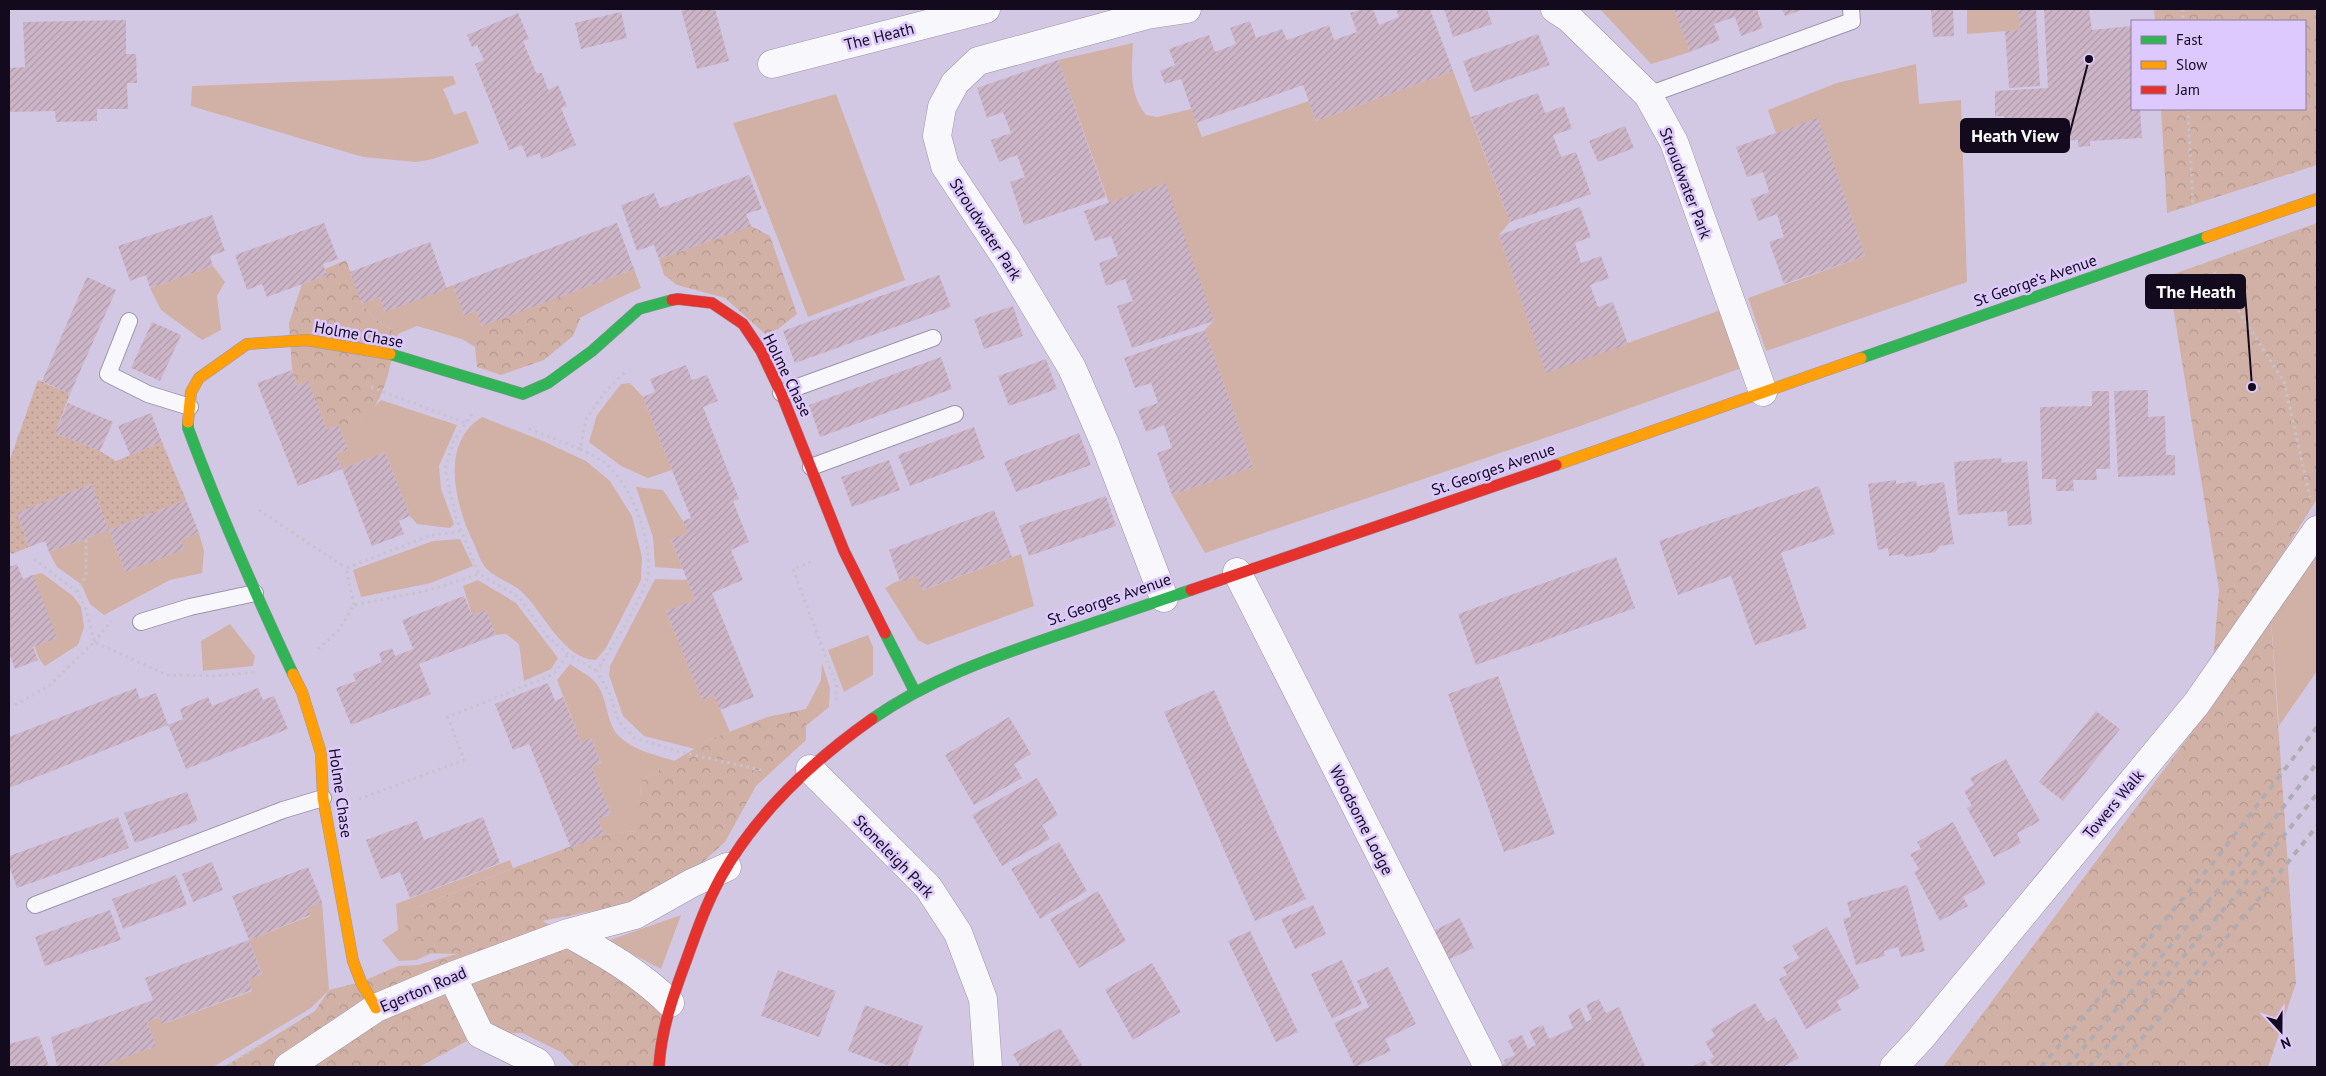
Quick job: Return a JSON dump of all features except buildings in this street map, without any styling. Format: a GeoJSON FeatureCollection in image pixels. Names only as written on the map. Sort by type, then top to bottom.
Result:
{"type":"FeatureCollection","features":[{"type":"Feature","properties":{"kind":"main road","name":"St George’s Avenue"},"geometry":{"type":"LineString","coordinates":[[1763,392],[2317,199]]}},
{"type":"Feature","properties":{"kind":"main road","name":"Holme Chase"},"geometry":{"type":"LineString","coordinates":[[376,1008],[361,982],[353,961],[323,798],[321,753],[302,692],[255,593],[204,472],[188,428],[191,392],[199,378],[247,344],[307,340],[383,352],[523,394],[555,378],[592,351],[639,310],[678,299],[712,303],[743,324],[762,351],[781,393],[844,551],[915,692]]}},
{"type":"Feature","properties":{"kind":"main road","name":"St. Georges Avenue"},"geometry":{"type":"LineString","coordinates":[[659,1067],[659,1055],[670,1003],[695,934],[727,868],[762,821],[810,769],[855,732],[915,692],[1008,652],[1237,572],[1601,450],[1763,392]]}},
{"type":"Feature","properties":{"kind":"street","name":"The Heath"},"geometry":{"type":"LineString","coordinates":[[772,64],[986,9]]}},
{"type":"Feature","properties":{"kind":"street","name":"Stroudwater Park"},"geometry":{"type":"LineString","coordinates":[[1164,598],[1105,444],[1072,368],[1006,258],[945,166],[938,136],[942,107],[950,91],[955,83],[978,61],[1147,15],[1188,9]]}},
{"type":"Feature","properties":{"kind":"street","name":"Stroudwater Park"},"geometry":{"type":"LineString","coordinates":[[1555,9],[1569,18],[1648,95],[1674,142],[1763,392]]}},
{"type":"Feature","properties":{"kind":"street","name":"Towers Walk"},"geometry":{"type":"LineString","coordinates":[[1894,1067],[2196,704],[2317,530]]}},
{"type":"Feature","properties":{"kind":"street","name":"Woodsome Lodge"},"geometry":{"type":"LineString","coordinates":[[1237,572],[1488,1067]]}},
{"type":"Feature","properties":{"kind":"street","name":"Stoneleigh Park"},"geometry":{"type":"LineString","coordinates":[[810,769],[928,887],[958,933],[983,999],[988,1067]]}},
{"type":"Feature","properties":{"kind":"street","name":"Egerton Road"},"geometry":{"type":"LineString","coordinates":[[288,1067],[376,1008],[452,976],[568,933],[635,915],[692,883],[727,868]]}},
{"type":"Feature","properties":{"kind":"street"},"geometry":{"type":"LineString","coordinates":[[568,933],[610,956],[651,984],[670,1003]]}},
{"type":"Feature","properties":{"kind":"street"},"geometry":{"type":"LineString","coordinates":[[452,976],[480,1034],[536,1062],[541,1067]]}},
{"type":"Feature","properties":{"kind":"lane"},"geometry":{"type":"LineString","coordinates":[[1648,95],[1852,21],[1851,9]]}},
{"type":"Feature","properties":{"kind":"lane"},"geometry":{"type":"LineString","coordinates":[[129,321],[108,374],[148,394],[190,407]]}},
{"type":"Feature","properties":{"kind":"lane"},"geometry":{"type":"LineString","coordinates":[[781,393],[933,338]]}},
{"type":"Feature","properties":{"kind":"lane"},"geometry":{"type":"LineString","coordinates":[[811,467],[955,414]]}},
{"type":"Feature","properties":{"kind":"lane"},"geometry":{"type":"LineString","coordinates":[[141,622],[190,607],[255,593]]}},
{"type":"Feature","properties":{"kind":"lane"},"geometry":{"type":"LineString","coordinates":[[35,905],[283,810],[323,798]]}},
{"type":"Feature","properties":{"kind":"path"},"geometry":{"type":"LineString","coordinates":[[2188,110],[2195,242],[2284,382],[2317,530]]}},
{"type":"Feature","properties":{"kind":"path"},"geometry":{"type":"LineString","coordinates":[[366,385],[465,423]]}},
{"type":"Feature","properties":{"kind":"path"},"geometry":{"type":"LineString","coordinates":[[476,408],[453,442],[446,469],[456,518],[479,574],[519,596],[547,636],[568,654],[597,671],[609,693],[619,722],[635,738],[680,752],[762,770],[757,777]]}},
{"type":"Feature","properties":{"kind":"path"},"geometry":{"type":"LineString","coordinates":[[580,449],[604,463],[623,484],[638,514],[647,542],[648,573],[637,601],[597,671]]}},
{"type":"Feature","properties":{"kind":"path"},"geometry":{"type":"LineString","coordinates":[[257,509],[346,568],[354,605],[338,631],[316,651]]}},
{"type":"Feature","properties":{"kind":"path"},"geometry":{"type":"LineString","coordinates":[[346,568],[429,536],[462,531]]}},
{"type":"Feature","properties":{"kind":"path"},"geometry":{"type":"LineString","coordinates":[[77,592],[86,574],[86,538]]}},
{"type":"Feature","properties":{"kind":"path"},"geometry":{"type":"LineString","coordinates":[[34,559],[77,592],[85,606],[94,642],[114,616]]}},
{"type":"Feature","properties":{"kind":"path"},"geometry":{"type":"LineString","coordinates":[[354,605],[430,590],[479,574]]}},
{"type":"Feature","properties":{"kind":"path"},"geometry":{"type":"LineString","coordinates":[[352,802],[464,760],[448,717],[554,674],[568,654]]}},
{"type":"Feature","properties":{"kind":"green space"},"geometry":{"type":"Polygon","coordinates":[[[1600,9],[1674,9],[1690,52],[1651,64],[1600,9]]]}},
{"type":"Feature","properties":{"kind":"green space"},"geometry":{"type":"Polygon","coordinates":[[[1967,9],[2018,9],[2020,30],[1967,34],[1967,9]]]}},
{"type":"Feature","properties":{"kind":"green space"},"geometry":{"type":"Polygon","coordinates":[[[2154,9],[2317,9],[2317,165],[2167,213],[2161,110],[2306,110],[2306,20],[2155,20],[2154,9]]]}},
{"type":"Feature","properties":{"kind":"green space"},"geometry":{"type":"Polygon","coordinates":[[[1133,43],[1132,80],[1136,98],[1146,115],[1157,117],[1191,109],[1202,137],[1309,101],[1316,121],[1453,71],[1510,222],[1499,235],[1546,372],[1732,306],[1753,364],[1580,426],[1205,553],[1172,495],[1253,467],[1205,330],[1214,320],[1109,203],[1058,60],[1133,43]]]}},
{"type":"Feature","properties":{"kind":"green space"},"geometry":{"type":"Polygon","coordinates":[[[1916,64],[1919,104],[1961,100],[1967,282],[1766,351],[1748,298],[1865,256],[1818,119],[1776,133],[1768,110],[1837,83],[1916,64]]]}},
{"type":"Feature","properties":{"kind":"green space"},"geometry":{"type":"Polygon","coordinates":[[[453,76],[456,84],[443,89],[454,115],[466,111],[479,143],[433,159],[416,162],[363,157],[191,106],[192,86],[453,76]]]}},
{"type":"Feature","properties":{"kind":"green space"},"geometry":{"type":"Polygon","coordinates":[[[836,94],[905,280],[808,317],[733,123],[836,94]]]}},
{"type":"Feature","properties":{"kind":"green space"},"geometry":{"type":"Polygon","coordinates":[[[2317,223],[2317,499],[2268,577],[2296,983],[2268,1067],[1943,1067],[2209,709],[2219,590],[2168,276],[2317,223]]]}},
{"type":"Feature","properties":{"kind":"green space"},"geometry":{"type":"Polygon","coordinates":[[[751,226],[770,236],[797,314],[778,329],[765,334],[725,298],[677,285],[664,275],[659,259],[751,226]]]}},
{"type":"Feature","properties":{"kind":"green space"},"geometry":{"type":"Polygon","coordinates":[[[346,260],[362,304],[374,318],[398,334],[386,382],[376,405],[361,420],[327,430],[308,382],[297,386],[292,370],[289,323],[302,284],[327,275],[325,269],[346,260]]]}},
{"type":"Feature","properties":{"kind":"green space"},"geometry":{"type":"Polygon","coordinates":[[[213,266],[225,282],[217,296],[221,330],[202,340],[161,310],[150,288],[213,266]]]}},
{"type":"Feature","properties":{"kind":"green space"},"geometry":{"type":"Polygon","coordinates":[[[634,269],[641,288],[587,314],[500,362],[462,339],[417,326],[398,334],[374,318],[362,304],[379,297],[385,312],[453,285],[464,315],[476,311],[482,326],[634,269]]]}},
{"type":"Feature","properties":{"kind":"green space"},"geometry":{"type":"Polygon","coordinates":[[[573,292],[580,319],[573,336],[544,360],[501,375],[477,367],[475,347],[482,326],[573,292]]]}},
{"type":"Feature","properties":{"kind":"green space"},"geometry":{"type":"Polygon","coordinates":[[[38,380],[70,394],[55,433],[100,451],[116,461],[162,442],[186,500],[109,530],[91,484],[17,513],[29,547],[12,554],[9,552],[9,462],[38,380]]]}},
{"type":"Feature","properties":{"kind":"green space"},"geometry":{"type":"Polygon","coordinates":[[[630,383],[643,397],[672,470],[648,478],[621,466],[589,442],[597,415],[621,384],[630,383]]]}},
{"type":"Feature","properties":{"kind":"green space"},"geometry":{"type":"Polygon","coordinates":[[[381,400],[457,425],[439,466],[441,489],[454,524],[450,528],[417,524],[410,516],[385,452],[342,469],[336,454],[348,449],[338,425],[361,420],[381,400]]]}},
{"type":"Feature","properties":{"kind":"green space"},"geometry":{"type":"Polygon","coordinates":[[[482,417],[543,441],[586,461],[610,481],[632,516],[642,557],[641,580],[606,648],[596,660],[584,658],[564,644],[531,601],[514,586],[489,571],[480,559],[468,531],[457,496],[455,460],[460,443],[468,429],[482,417]]]}},
{"type":"Feature","properties":{"kind":"green space"},"geometry":{"type":"Polygon","coordinates":[[[636,487],[663,490],[683,521],[688,533],[671,540],[683,569],[655,567],[653,537],[636,487]]]}},
{"type":"Feature","properties":{"kind":"green space"},"geometry":{"type":"Polygon","coordinates":[[[109,530],[125,572],[184,549],[181,540],[199,533],[204,551],[202,573],[170,580],[104,615],[90,604],[81,584],[57,567],[49,552],[109,530]]]}},
{"type":"Feature","properties":{"kind":"green space"},"geometry":{"type":"Polygon","coordinates":[[[460,539],[473,566],[431,583],[361,597],[353,570],[433,541],[460,539]]]}},
{"type":"Feature","properties":{"kind":"green space"},"geometry":{"type":"Polygon","coordinates":[[[2317,551],[2317,671],[2279,726],[2271,618],[2317,551]]]}},
{"type":"Feature","properties":{"kind":"green space"},"geometry":{"type":"Polygon","coordinates":[[[1021,554],[1034,606],[927,645],[918,640],[885,588],[895,582],[917,576],[923,590],[1021,554]]]}},
{"type":"Feature","properties":{"kind":"green space"},"geometry":{"type":"Polygon","coordinates":[[[42,573],[73,596],[81,607],[84,627],[78,645],[45,666],[39,658],[35,647],[32,623],[33,575],[42,573]]]}},
{"type":"Feature","properties":{"kind":"green space"},"geometry":{"type":"Polygon","coordinates":[[[655,579],[687,580],[695,600],[666,611],[702,700],[714,695],[730,732],[709,740],[695,749],[644,736],[623,716],[609,675],[610,666],[655,579]]]}},
{"type":"Feature","properties":{"kind":"green space"},"geometry":{"type":"Polygon","coordinates":[[[478,580],[516,603],[558,658],[551,669],[524,681],[519,644],[506,634],[496,635],[486,610],[472,615],[463,586],[478,580]]]}},
{"type":"Feature","properties":{"kind":"green space"},"geometry":{"type":"Polygon","coordinates":[[[230,624],[255,656],[253,666],[203,671],[201,641],[230,624]]]}},
{"type":"Feature","properties":{"kind":"green space"},"geometry":{"type":"Polygon","coordinates":[[[868,635],[873,647],[873,675],[844,692],[828,650],[868,635]]]}},
{"type":"Feature","properties":{"kind":"green space"},"geometry":{"type":"Polygon","coordinates":[[[822,663],[830,688],[829,707],[806,726],[806,709],[821,680],[822,663]]]}},
{"type":"Feature","properties":{"kind":"green space"},"geometry":{"type":"Polygon","coordinates":[[[570,664],[595,682],[603,696],[612,726],[621,738],[639,749],[675,761],[641,781],[639,831],[604,834],[598,819],[611,814],[592,767],[601,763],[591,738],[581,742],[557,680],[570,664]]]}},
{"type":"Feature","properties":{"kind":"green space"},"geometry":{"type":"Polygon","coordinates":[[[806,709],[806,740],[756,786],[725,842],[693,871],[624,905],[542,921],[568,933],[670,1003],[659,1067],[575,1067],[561,1052],[522,1033],[480,1034],[419,1067],[224,1067],[315,1011],[329,990],[361,982],[398,966],[418,965],[456,954],[419,953],[404,924],[418,907],[513,868],[604,834],[638,831],[641,781],[709,740],[767,717],[806,709]]]}},
{"type":"Feature","properties":{"kind":"green space"},"geometry":{"type":"Polygon","coordinates":[[[510,860],[513,868],[418,907],[419,953],[432,953],[416,960],[399,961],[382,940],[398,930],[396,904],[510,860]]]}},
{"type":"Feature","properties":{"kind":"green space"},"geometry":{"type":"Polygon","coordinates":[[[322,902],[329,990],[311,1008],[213,1067],[99,1067],[156,1046],[147,1022],[160,1017],[163,1024],[252,991],[248,979],[262,974],[249,940],[310,916],[307,908],[322,902]]]}},
{"type":"Feature","properties":{"kind":"green space"},"geometry":{"type":"Polygon","coordinates":[[[681,915],[661,969],[607,941],[681,915]]]}},
{"type":"Feature","properties":{"kind":"railway"},"geometry":{"type":"LineString","coordinates":[[2041,1067],[2213,863],[2317,727]]}},
{"type":"Feature","properties":{"kind":"railway"},"geometry":{"type":"LineString","coordinates":[[2067,1067],[2235,870],[2317,763]]}},
{"type":"Feature","properties":{"kind":"railway"},"geometry":{"type":"LineString","coordinates":[[2089,1067],[2241,889],[2317,794]]}},
{"type":"Feature","properties":{"kind":"railway"},"geometry":{"type":"LineString","coordinates":[[2118,1067],[2317,826]]}},
{"type":"Feature","properties":{"kind":"traffic: fast"},"geometry":{"type":"LineString","coordinates":[[1861,358],[2207,237]]}},
{"type":"Feature","properties":{"kind":"traffic: fast"},"geometry":{"type":"LineString","coordinates":[[390,354],[523,394],[548,383],[592,351],[639,309],[672,300]]}},
{"type":"Feature","properties":{"kind":"traffic: fast"},"geometry":{"type":"LineString","coordinates":[[188,422],[188,428],[225,521],[293,674]]}},
{"type":"Feature","properties":{"kind":"traffic: fast"},"geometry":{"type":"LineString","coordinates":[[872,719],[893,705],[960,671],[1031,644],[1191,590]]}},
{"type":"Feature","properties":{"kind":"traffic: fast"},"geometry":{"type":"LineString","coordinates":[[885,633],[915,692]]}},
{"type":"Feature","properties":{"kind":"traffic: slow"},"geometry":{"type":"LineString","coordinates":[[2207,237],[2317,199]]}},
{"type":"Feature","properties":{"kind":"traffic: slow"},"geometry":{"type":"LineString","coordinates":[[188,422],[191,392],[199,378],[247,344],[307,340],[390,354]]}},
{"type":"Feature","properties":{"kind":"traffic: slow"},"geometry":{"type":"LineString","coordinates":[[1556,465],[1861,358]]}},
{"type":"Feature","properties":{"kind":"traffic: slow"},"geometry":{"type":"LineString","coordinates":[[293,674],[302,692],[321,753],[323,798],[353,961],[361,982],[376,1008]]}},
{"type":"Feature","properties":{"kind":"traffic: jam"},"geometry":{"type":"LineString","coordinates":[[672,300],[712,303],[743,324],[761,351],[781,393],[844,551],[885,633]]}},
{"type":"Feature","properties":{"kind":"traffic: jam"},"geometry":{"type":"LineString","coordinates":[[1191,590],[1556,465]]}},
{"type":"Feature","properties":{"kind":"traffic: jam"},"geometry":{"type":"LineString","coordinates":[[659,1067],[665,1026],[681,974],[711,898],[735,854],[769,810],[808,770],[872,719]]}},
{"type":"Feature","properties":{"kind":"place","name":"Heath View"},"geometry":{"type":"Point","coordinates":[2089,59]}},
{"type":"Feature","properties":{"kind":"place","name":"The Heath"},"geometry":{"type":"Point","coordinates":[2252,387]}}]}
